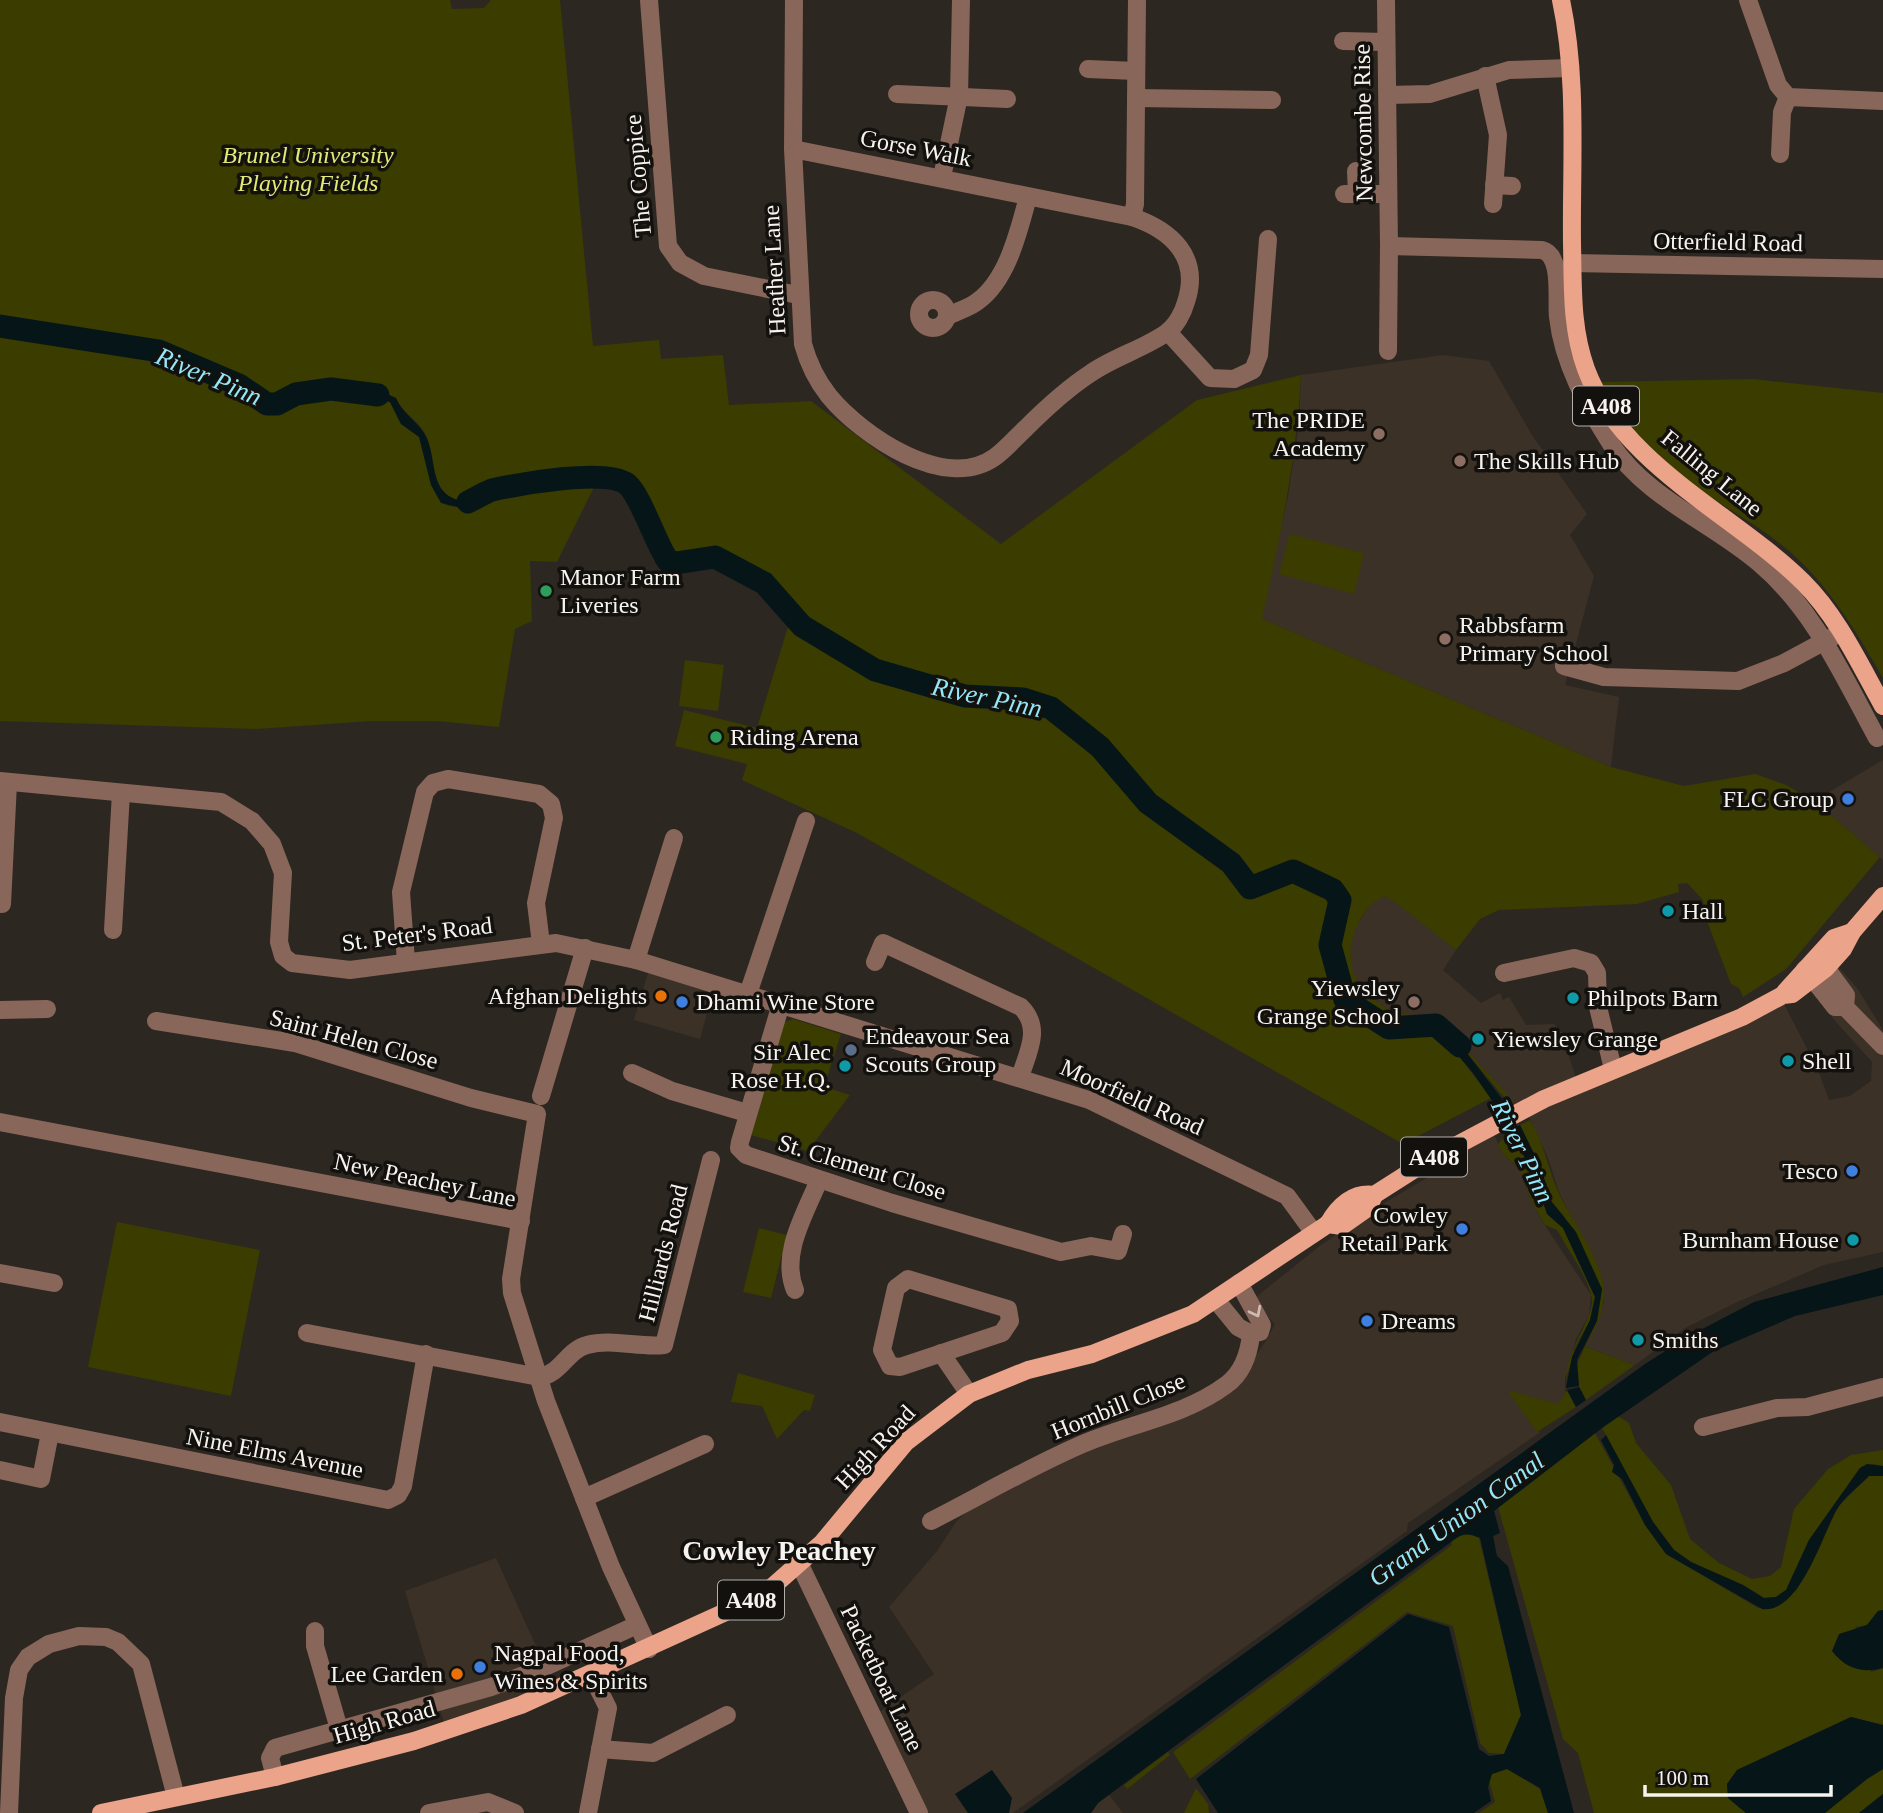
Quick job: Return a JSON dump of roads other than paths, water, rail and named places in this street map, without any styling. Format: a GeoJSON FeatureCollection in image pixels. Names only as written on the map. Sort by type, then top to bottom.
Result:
{"type":"FeatureCollection","features":[{"type":"Feature","properties":{"kind":"main road","name":"Falling Lane"},"geometry":{"type":"LineString","coordinates":[[1561,0],[1570,68],[1563,262],[1578,342],[1591,379],[1611,414],[1662,468],[1790,570],[1816,596],[1842,632],[1883,706]]}},
{"type":"Feature","properties":{"kind":"main road","name":"A408"},"geometry":{"type":"LineString","coordinates":[[1613,1069],[1742,1017],[1783,995],[1816,968],[1834,938],[1852,932],[1883,896]]}},
{"type":"Feature","properties":{"kind":"main road","name":"High Road"},"geometry":{"type":"LineString","coordinates":[[101,1813],[275,1777],[414,1741],[521,1704],[649,1649],[763,1595],[800,1565],[906,1442],[969,1394],[1028,1370],[1092,1354],[1193,1314],[1321,1229],[1337,1209],[1354,1197],[1361,1193],[1374,1195],[1497,1122],[1613,1069]]}},
{"type":"Feature","properties":{"kind":"street","name":"The Coppice"},"geometry":{"type":"LineString","coordinates":[[649,0],[668,246],[680,264],[704,276],[798,295]]}},
{"type":"Feature","properties":{"kind":"street","name":"Heather Lane"},"geometry":{"type":"LineString","coordinates":[[794,0],[793,149],[798,295],[803,344],[813,370],[827,394],[861,427],[918,461],[942,468],[960,469],[994,458],[1039,415],[1091,373],[1168,332]]}},
{"type":"Feature","properties":{"kind":"street"},"geometry":{"type":"LineString","coordinates":[[942,177],[959,96],[961,0]]}},
{"type":"Feature","properties":{"kind":"street"},"geometry":{"type":"LineString","coordinates":[[1132,216],[1135,204],[1137,0]]}},
{"type":"Feature","properties":{"kind":"street","name":"Newcombe Rise"},"geometry":{"type":"LineString","coordinates":[[1386,0],[1388,351]]}},
{"type":"Feature","properties":{"kind":"street"},"geometry":{"type":"LineString","coordinates":[[1748,0],[1778,85],[1788,97],[1883,101]]}},
{"type":"Feature","properties":{"kind":"street"},"geometry":{"type":"LineString","coordinates":[[1343,41],[1386,42]]}},
{"type":"Feature","properties":{"kind":"street"},"geometry":{"type":"LineString","coordinates":[[1388,95],[1430,94],[1509,71],[1570,68]]}},
{"type":"Feature","properties":{"kind":"street"},"geometry":{"type":"LineString","coordinates":[[1088,69],[1136,71]]}},
{"type":"Feature","properties":{"kind":"street"},"geometry":{"type":"LineString","coordinates":[[1485,76],[1498,135],[1503,185],[1493,204]]}},
{"type":"Feature","properties":{"kind":"street"},"geometry":{"type":"LineString","coordinates":[[897,94],[1007,99]]}},
{"type":"Feature","properties":{"kind":"street"},"geometry":{"type":"LineString","coordinates":[[1780,154],[1782,112],[1788,97]]}},
{"type":"Feature","properties":{"kind":"street"},"geometry":{"type":"LineString","coordinates":[[1136,98],[1272,100]]}},
{"type":"Feature","properties":{"kind":"street","name":"Gorse Walk"},"geometry":{"type":"LineString","coordinates":[[793,149],[1132,216],[1152,224],[1172,237],[1189,263],[1191,281],[1183,312],[1168,332]]}},
{"type":"Feature","properties":{"kind":"street"},"geometry":{"type":"LineString","coordinates":[[1356,171],[1351,194],[1388,194]]}},
{"type":"Feature","properties":{"kind":"street"},"geometry":{"type":"LineString","coordinates":[[948,316],[978,301],[988,290],[1012,254],[1028,197]]}},
{"type":"Feature","properties":{"kind":"street"},"geometry":{"type":"LineString","coordinates":[[1168,332],[1210,378],[1234,379],[1253,370],[1259,355],[1268,239]]}},
{"type":"Feature","properties":{"kind":"street"},"geometry":{"type":"LineString","coordinates":[[1389,246],[1542,250],[1563,262]]}},
{"type":"Feature","properties":{"kind":"street","name":"Otterfield Road"},"geometry":{"type":"LineString","coordinates":[[1563,262],[1883,269]]}},
{"type":"Feature","properties":{"kind":"street","name":"Falling Lane"},"geometry":{"type":"LineString","coordinates":[[1563,262],[1558,316],[1567,356],[1581,390],[1614,448],[1654,491],[1760,564],[1805,612],[1825,641],[1877,738]]}},
{"type":"Feature","properties":{"kind":"street"},"geometry":{"type":"LineString","coordinates":[[1564,666],[1604,677],[1738,681],[1784,663],[1842,632]]}},
{"type":"Feature","properties":{"kind":"street"},"geometry":{"type":"LineString","coordinates":[[406,962],[401,892],[425,792],[433,783],[448,779],[539,794],[551,804],[554,818],[536,903],[541,944]]}},
{"type":"Feature","properties":{"kind":"street"},"geometry":{"type":"LineString","coordinates":[[2,904],[4,782]]}},
{"type":"Feature","properties":{"kind":"street","name":"St. Peter's Road"},"geometry":{"type":"LineString","coordinates":[[4,782],[221,802],[252,821],[272,844],[283,873],[279,942],[283,956],[292,963],[351,970],[541,944],[556,943],[585,948]]}},
{"type":"Feature","properties":{"kind":"street"},"geometry":{"type":"LineString","coordinates":[[113,930],[121,793]]}},
{"type":"Feature","properties":{"kind":"street"},"geometry":{"type":"LineString","coordinates":[[748,994],[806,821]]}},
{"type":"Feature","properties":{"kind":"street"},"geometry":{"type":"LineString","coordinates":[[636,960],[674,838]]}},
{"type":"Feature","properties":{"kind":"street"},"geometry":{"type":"LineString","coordinates":[[875,962],[887,935],[1021,1007],[1030,1016],[1033,1036],[1020,1077]]}},
{"type":"Feature","properties":{"kind":"street"},"geometry":{"type":"LineString","coordinates":[[521,1221],[539,1105],[585,948]]}},
{"type":"Feature","properties":{"kind":"street","name":"Moorfield Road"},"geometry":{"type":"LineString","coordinates":[[585,948],[636,960],[782,1004],[1020,1077],[1104,1106],[1286,1196],[1321,1229]]}},
{"type":"Feature","properties":{"kind":"street"},"geometry":{"type":"LineString","coordinates":[[1504,973],[1574,958],[1591,963],[1597,973],[1598,1007],[1613,1069]]}},
{"type":"Feature","properties":{"kind":"street"},"geometry":{"type":"LineString","coordinates":[[1816,968],[1846,995],[1845,1007],[1883,1046]]}},
{"type":"Feature","properties":{"kind":"street","name":"St. Clement Close"},"geometry":{"type":"LineString","coordinates":[[782,1004],[747,1113],[739,1145],[743,1153],[819,1180],[1061,1252],[1091,1246],[1118,1251]]}},
{"type":"Feature","properties":{"kind":"street"},"geometry":{"type":"LineString","coordinates":[[0,1010],[47,1009]]}},
{"type":"Feature","properties":{"kind":"street","name":"Saint Helen Close"},"geometry":{"type":"LineString","coordinates":[[156,1021],[295,1043],[471,1098],[539,1105]]}},
{"type":"Feature","properties":{"kind":"street"},"geometry":{"type":"LineString","coordinates":[[632,1073],[672,1091],[747,1113]]}},
{"type":"Feature","properties":{"kind":"street","name":"New Peachey Lane"},"geometry":{"type":"LineString","coordinates":[[0,1122],[521,1221],[512,1293],[539,1377],[584,1498],[649,1649]]}},
{"type":"Feature","properties":{"kind":"street","name":"Hilliards Road"},"geometry":{"type":"LineString","coordinates":[[539,1377],[552,1373],[576,1349],[589,1344],[666,1343],[711,1160]]}},
{"type":"Feature","properties":{"kind":"street"},"geometry":{"type":"LineString","coordinates":[[795,1290],[787,1272],[803,1212],[819,1180]]}},
{"type":"Feature","properties":{"kind":"street"},"geometry":{"type":"LineString","coordinates":[[0,1273],[54,1283]]}},
{"type":"Feature","properties":{"kind":"street"},"geometry":{"type":"LineString","coordinates":[[914,1280],[1011,1312],[1010,1321],[1002,1333],[940,1353],[900,1367],[890,1366],[885,1359],[882,1350],[896,1288],[900,1283],[914,1280]]}},
{"type":"Feature","properties":{"kind":"street","name":"Hornbill Close"},"geometry":{"type":"LineString","coordinates":[[931,1521],[1080,1445],[1188,1406],[1213,1393],[1236,1376],[1247,1356],[1251,1334],[1260,1332],[1262,1325],[1239,1283]]}},
{"type":"Feature","properties":{"kind":"street"},"geometry":{"type":"LineString","coordinates":[[1216,1300],[1238,1327],[1251,1334]]}},
{"type":"Feature","properties":{"kind":"street"},"geometry":{"type":"LineString","coordinates":[[307,1333],[539,1377]]}},
{"type":"Feature","properties":{"kind":"street"},"geometry":{"type":"LineString","coordinates":[[940,1353],[969,1394]]}},
{"type":"Feature","properties":{"kind":"street","name":"Nine Elms Avenue"},"geometry":{"type":"LineString","coordinates":[[0,1422],[388,1500],[398,1495],[403,1486],[426,1354]]}},
{"type":"Feature","properties":{"kind":"street"},"geometry":{"type":"LineString","coordinates":[[1703,1427],[1777,1408],[1807,1407],[1883,1387]]}},
{"type":"Feature","properties":{"kind":"street"},"geometry":{"type":"LineString","coordinates":[[0,1470],[41,1479],[50,1433]]}},
{"type":"Feature","properties":{"kind":"street"},"geometry":{"type":"LineString","coordinates":[[584,1498],[705,1444]]}},
{"type":"Feature","properties":{"kind":"street","name":"Packetboat Lane"},"geometry":{"type":"LineString","coordinates":[[800,1565],[919,1813]]}},
{"type":"Feature","properties":{"kind":"street","name":"High Road"},"geometry":{"type":"LineString","coordinates":[[275,1777],[270,1758],[273,1749],[538,1670],[637,1625]]}},
{"type":"Feature","properties":{"kind":"street"},"geometry":{"type":"LineString","coordinates":[[315,1631],[315,1646],[339,1729]]}},
{"type":"Feature","properties":{"kind":"street"},"geometry":{"type":"LineString","coordinates":[[9,1813],[14,1698],[19,1670],[28,1657],[49,1644],[79,1636],[106,1637],[118,1642],[141,1664],[176,1797]]}},
{"type":"Feature","properties":{"kind":"street"},"geometry":{"type":"LineString","coordinates":[[587,1813],[608,1708],[591,1674]]}},
{"type":"Feature","properties":{"kind":"street"},"geometry":{"type":"LineString","coordinates":[[600,1749],[653,1753],[727,1716]]}},
{"type":"Feature","properties":{"kind":"street"},"geometry":{"type":"LineString","coordinates":[[429,1813],[488,1802],[515,1813]]}},
{"type":"Feature","properties":{"kind":"water"},"geometry":{"type":"Polygon","coordinates":[[[374,388],[396,398],[424,433],[438,483],[443,491],[463,501],[484,488],[497,491],[462,508],[441,503],[431,485],[419,437],[401,424],[390,402],[349,391],[374,388]]]}},
{"type":"Feature","properties":{"kind":"water"},"geometry":{"type":"Polygon","coordinates":[[[1437,1021],[1460,1044],[1513,1113],[1504,1118],[1473,1073],[1435,1028],[1437,1021]]]}},
{"type":"Feature","properties":{"kind":"water"},"geometry":{"type":"Polygon","coordinates":[[[1520,1125],[1541,1168],[1551,1201],[1576,1232],[1602,1289],[1597,1321],[1577,1360],[1579,1386],[1566,1388],[1572,1357],[1590,1320],[1595,1297],[1563,1228],[1547,1214],[1533,1173],[1510,1130],[1520,1125]]]}},
{"type":"Feature","properties":{"kind":"water","name":"Grand Union Canal"},"geometry":{"type":"Polygon","coordinates":[[[1883,1267],[1883,1295],[1795,1316],[1714,1351],[1602,1428],[1494,1511],[1500,1533],[1493,1536],[1497,1556],[1508,1566],[1574,1813],[1548,1813],[1540,1788],[1507,1769],[1492,1774],[1488,1787],[1491,1801],[1474,1813],[1218,1813],[1196,1779],[1408,1614],[1449,1627],[1479,1749],[1489,1756],[1504,1754],[1521,1715],[1480,1538],[1468,1535],[1455,1539],[1098,1803],[1091,1813],[1023,1813],[1645,1364],[1689,1336],[1754,1302],[1883,1267]]]}},
{"type":"Feature","properties":{"kind":"water"},"geometry":{"type":"Polygon","coordinates":[[[1579,1387],[1586,1400],[1576,1407],[1567,1390],[1579,1387]]]}},
{"type":"Feature","properties":{"kind":"water"},"geometry":{"type":"Polygon","coordinates":[[[1606,1435],[1653,1522],[1674,1550],[1691,1562],[1743,1585],[1764,1598],[1776,1597],[1786,1590],[1809,1540],[1860,1468],[1867,1464],[1883,1466],[1883,1476],[1869,1476],[1839,1506],[1798,1588],[1787,1600],[1775,1607],[1762,1609],[1666,1554],[1645,1525],[1622,1479],[1612,1472],[1614,1465],[1601,1440],[1606,1435]]]}},
{"type":"Feature","properties":{"kind":"water"},"geometry":{"type":"Polygon","coordinates":[[[1883,1610],[1883,1668],[1861,1670],[1842,1662],[1832,1651],[1839,1634],[1867,1625],[1878,1611],[1883,1610]]]}},
{"type":"Feature","properties":{"kind":"water"},"geometry":{"type":"Polygon","coordinates":[[[1851,1717],[1883,1725],[1883,1769],[1825,1813],[1746,1813],[1728,1798],[1727,1784],[1737,1770],[1851,1717]]]}},
{"type":"Feature","properties":{"kind":"water"},"geometry":{"type":"Polygon","coordinates":[[[992,1770],[1012,1798],[1009,1813],[968,1813],[955,1794],[992,1770]]]}},
{"type":"Feature","properties":{"kind":"water"},"geometry":{"type":"Polygon","coordinates":[[[1883,1794],[1883,1813],[1859,1813],[1883,1794]]]}},
{"type":"Feature","properties":{"kind":"waterway","name":"River Pinn"},"geometry":{"type":"LineString","coordinates":[[0,326],[159,351],[239,385],[267,404],[277,404],[296,394],[331,389],[378,395]]}},
{"type":"Feature","properties":{"kind":"waterway","name":"River Pinn"},"geometry":{"type":"LineString","coordinates":[[468,502],[492,490],[541,481],[582,477],[616,479],[627,484],[632,490],[668,561],[676,563],[715,557],[764,583],[802,626],[875,670],[965,696],[1023,699],[1051,708],[1100,747],[1148,803],[1231,863],[1250,888],[1293,871],[1333,890],[1340,900],[1330,945],[1345,1000],[1389,1028],[1436,1025],[1460,1046]]}},
{"type":"Feature","properties":{"kind":"place","name":"The PRIDE Academy"},"geometry":{"type":"Point","coordinates":[1379,434]}},
{"type":"Feature","properties":{"kind":"place","name":"The Skills Hub"},"geometry":{"type":"Point","coordinates":[1460,461]}},
{"type":"Feature","properties":{"kind":"place","name":"Manor Farm Liveries"},"geometry":{"type":"Point","coordinates":[546,591]}},
{"type":"Feature","properties":{"kind":"place","name":"Rabbsfarm Primary School"},"geometry":{"type":"Point","coordinates":[1445,639]}},
{"type":"Feature","properties":{"kind":"place","name":"Riding Arena"},"geometry":{"type":"Point","coordinates":[716,737]}},
{"type":"Feature","properties":{"kind":"place","name":"FLC Group"},"geometry":{"type":"Point","coordinates":[1848,799]}},
{"type":"Feature","properties":{"kind":"place","name":"Hall"},"geometry":{"type":"Point","coordinates":[1668,911]}},
{"type":"Feature","properties":{"kind":"place","name":"Afghan Delights"},"geometry":{"type":"Point","coordinates":[661,996]}},
{"type":"Feature","properties":{"kind":"place","name":"Philpots Barn"},"geometry":{"type":"Point","coordinates":[1573,998]}},
{"type":"Feature","properties":{"kind":"place","name":"Dhami Wine Store"},"geometry":{"type":"Point","coordinates":[682,1002]}},
{"type":"Feature","properties":{"kind":"place","name":"Yiewsley Grange School"},"geometry":{"type":"Point","coordinates":[1414,1002]}},
{"type":"Feature","properties":{"kind":"place","name":"Yiewsley Grange"},"geometry":{"type":"Point","coordinates":[1478,1039]}},
{"type":"Feature","properties":{"kind":"place","name":"Endeavour Sea Scouts Group"},"geometry":{"type":"Point","coordinates":[851,1050]}},
{"type":"Feature","properties":{"kind":"place","name":"Shell"},"geometry":{"type":"Point","coordinates":[1788,1061]}},
{"type":"Feature","properties":{"kind":"place","name":"Sir Alec Rose H.Q."},"geometry":{"type":"Point","coordinates":[845,1066]}},
{"type":"Feature","properties":{"kind":"place","name":"Tesco"},"geometry":{"type":"Point","coordinates":[1852,1171]}},
{"type":"Feature","properties":{"kind":"place","name":"Cowley Retail Park"},"geometry":{"type":"Point","coordinates":[1462,1229]}},
{"type":"Feature","properties":{"kind":"place","name":"Burnham House"},"geometry":{"type":"Point","coordinates":[1853,1240]}},
{"type":"Feature","properties":{"kind":"place","name":"Dreams"},"geometry":{"type":"Point","coordinates":[1367,1321]}},
{"type":"Feature","properties":{"kind":"place","name":"Smiths"},"geometry":{"type":"Point","coordinates":[1638,1340]}},
{"type":"Feature","properties":{"kind":"place","name":"Nagpal Food, Wines & Spirits"},"geometry":{"type":"Point","coordinates":[480,1667]}},
{"type":"Feature","properties":{"kind":"place","name":"Lee Garden"},"geometry":{"type":"Point","coordinates":[457,1674]}},
{"type":"Feature","properties":{"kind":"district","name":"Cowley Peachey"},"geometry":{"type":"Point","coordinates":[779,1550]}},
{"type":"Feature","properties":{"kind":"park label","name":"Brunel University Playing Fields"},"geometry":{"type":"Point","coordinates":[308,169]}}]}
